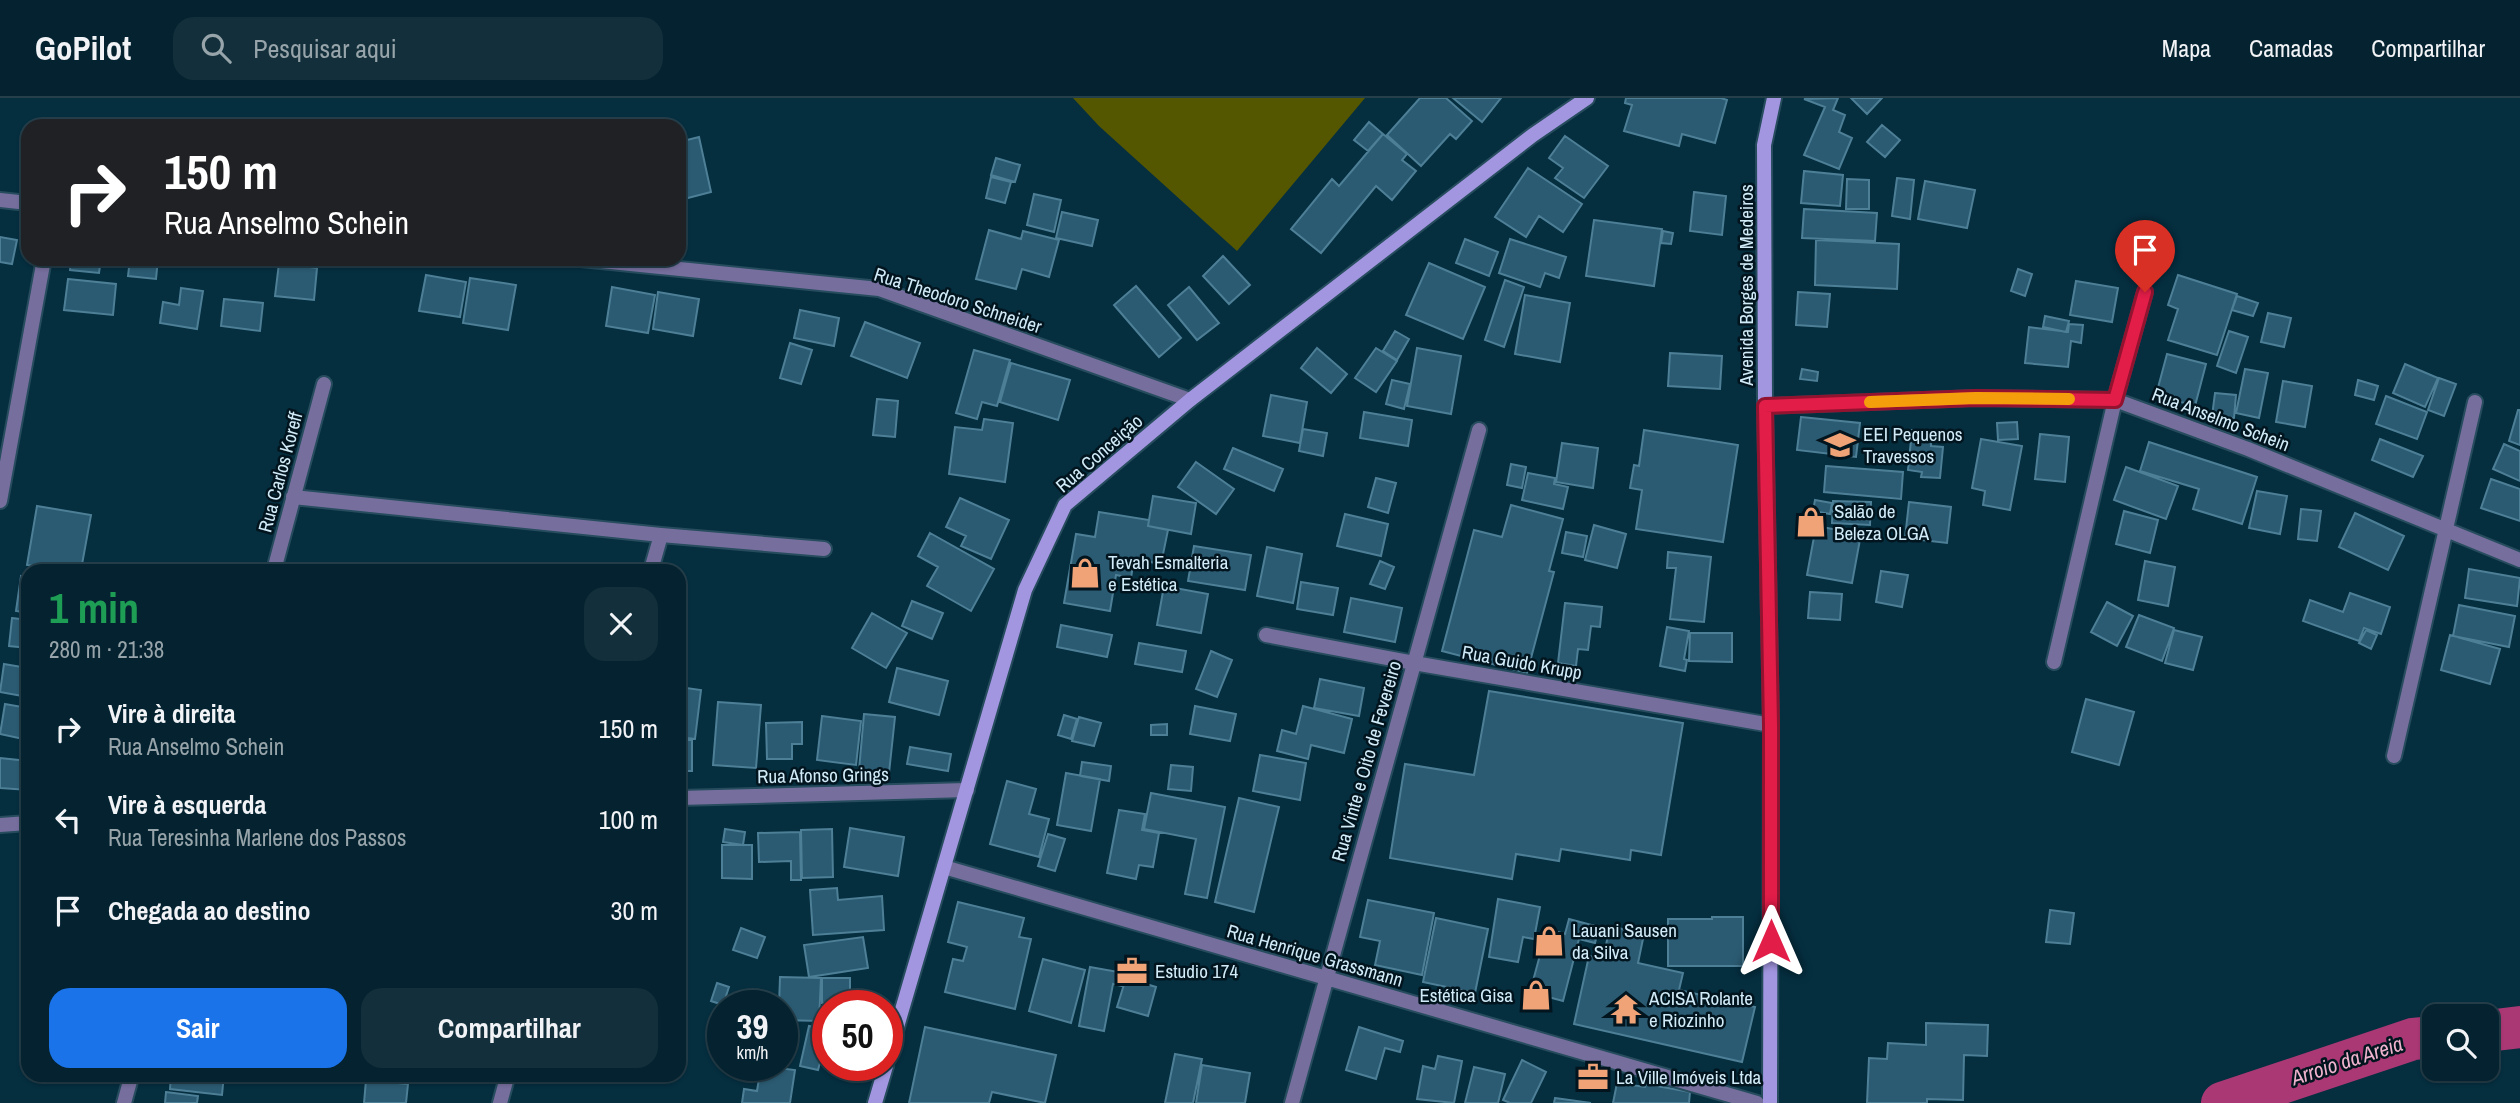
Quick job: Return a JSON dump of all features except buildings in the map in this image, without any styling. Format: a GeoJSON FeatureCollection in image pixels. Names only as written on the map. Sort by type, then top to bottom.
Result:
{"type":"FeatureCollection","features":[{"type":"Feature","properties":{"kind":"main road","name":"Rua Conceição"},"geometry":{"type":"LineString","coordinates":[[903,1008],[1025,590],[1065,505],[1190,400],[1533,135],[1587,98]]}},
{"type":"Feature","properties":{"kind":"main road","name":"Avenida Borges de Medeiros"},"geometry":{"type":"LineString","coordinates":[[1770,1103],[1771,725],[1765,406],[1764,145],[1774,98]]}},
{"type":"Feature","properties":{"kind":"main road","name":"Rua Conceição"},"geometry":{"type":"LineString","coordinates":[[875,1103],[882,1081]]}},
{"type":"Feature","properties":{"kind":"street"},"geometry":{"type":"LineString","coordinates":[[0,200],[21,202]]}},
{"type":"Feature","properties":{"kind":"street"},"geometry":{"type":"LineString","coordinates":[[0,501],[3,468],[43,266]]}},
{"type":"Feature","properties":{"kind":"street","name":"Rua Theodoro Schneider"},"geometry":{"type":"LineString","coordinates":[[651,266],[879,289],[1190,400]]}},
{"type":"Feature","properties":{"kind":"street"},"geometry":{"type":"LineString","coordinates":[[2054,662],[2115,400],[2145,292]]}},
{"type":"Feature","properties":{"kind":"street","name":"Rua Carlos Koreff"},"geometry":{"type":"LineString","coordinates":[[276,564],[324,384]]}},
{"type":"Feature","properties":{"kind":"street","name":"Rua Anselmo Schein"},"geometry":{"type":"LineString","coordinates":[[1765,406],[1976,398],[2115,400],[2248,449],[2520,560]]}},
{"type":"Feature","properties":{"kind":"street"},"geometry":{"type":"LineString","coordinates":[[2395,756],[2474,402]]}},
{"type":"Feature","properties":{"kind":"street","name":"Rua Vinte e Oito de Fevereiro"},"geometry":{"type":"LineString","coordinates":[[1292,1103],[1479,430]]}},
{"type":"Feature","properties":{"kind":"street"},"geometry":{"type":"LineString","coordinates":[[293,497],[661,535],[824,548]]}},
{"type":"Feature","properties":{"kind":"street"},"geometry":{"type":"LineString","coordinates":[[653,564],[661,535]]}},
{"type":"Feature","properties":{"kind":"street","name":"Rua Guido Krupp"},"geometry":{"type":"LineString","coordinates":[[1266,635],[1771,725]]}},
{"type":"Feature","properties":{"kind":"street","name":"Rua Afonso Grings"},"geometry":{"type":"LineString","coordinates":[[686,798],[967,790]]}},
{"type":"Feature","properties":{"kind":"street"},"geometry":{"type":"LineString","coordinates":[[0,825],[21,824]]}},
{"type":"Feature","properties":{"kind":"street","name":"Rua Henrique Grassmann"},"geometry":{"type":"LineString","coordinates":[[944,867],[1756,1103]]}},
{"type":"Feature","properties":{"kind":"street"},"geometry":{"type":"LineString","coordinates":[[124,1103],[130,1082]]}},
{"type":"Feature","properties":{"kind":"street"},"geometry":{"type":"LineString","coordinates":[[500,1103],[506,1082]]}},
{"type":"Feature","properties":{"kind":"shaded area"},"geometry":{"type":"Polygon","coordinates":[[[1073,98],[1365,98],[1237,251],[1099,126],[1073,98]]]}},
{"type":"Feature","properties":{"kind":"waterway","name":"Arroio da Areia"},"geometry":{"type":"LineString","coordinates":[[2499,1030],[2520,1027]]}},
{"type":"Feature","properties":{"kind":"waterway","name":"Arroio da Areia"},"geometry":{"type":"LineString","coordinates":[[2222,1103],[2422,1038]]}},
{"type":"Feature","properties":{"kind":"slow traffic"},"geometry":{"type":"LineString","coordinates":[[1870,402],[1976,398],[2069,399]]}},
{"type":"Feature","properties":{"kind":"place","name":"EEI Pequenos Travessos"},"geometry":{"type":"Point","coordinates":[1840,445]}},
{"type":"Feature","properties":{"kind":"place","name":"Salão de Beleza OLGA"},"geometry":{"type":"Point","coordinates":[1811,522]}},
{"type":"Feature","properties":{"kind":"place","name":"Tevah Esmalteria e Estética"},"geometry":{"type":"Point","coordinates":[1085,573]}},
{"type":"Feature","properties":{"kind":"place","name":"Lauani Sausen da Silva"},"geometry":{"type":"Point","coordinates":[1549,941]}},
{"type":"Feature","properties":{"kind":"place","name":"Estudio 174"},"geometry":{"type":"Point","coordinates":[1132,971]}},
{"type":"Feature","properties":{"kind":"place","name":"Estética Gisa"},"geometry":{"type":"Point","coordinates":[1536,995]}},
{"type":"Feature","properties":{"kind":"place","name":"ACISA Rolante e Riozinho"},"geometry":{"type":"Point","coordinates":[1626,1009]}},
{"type":"Feature","properties":{"kind":"place","name":"La Ville Imóveis Ltda"},"geometry":{"type":"Point","coordinates":[1593,1077]}},
{"type":"Feature","properties":{"kind":"route"},"geometry":{"type":"LineString","coordinates":[[1771,941],[1771,725],[1765,406],[1976,398],[2115,400],[2145,292]]}}]}
